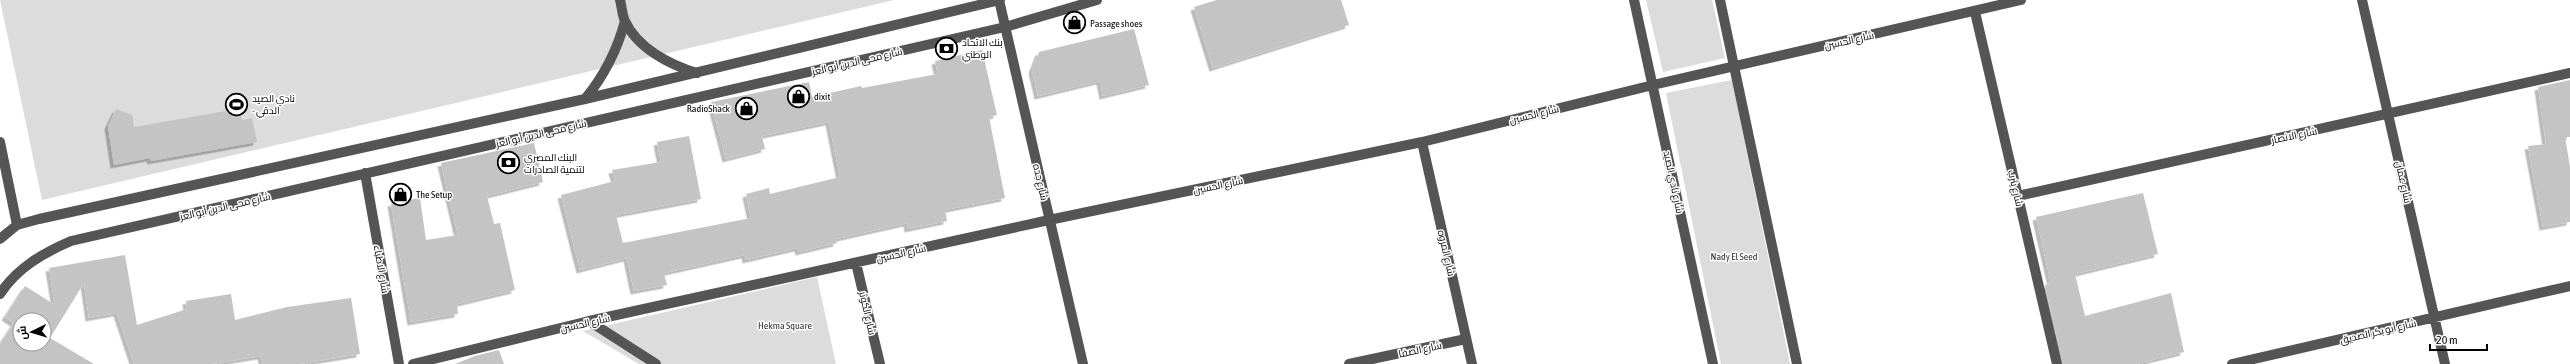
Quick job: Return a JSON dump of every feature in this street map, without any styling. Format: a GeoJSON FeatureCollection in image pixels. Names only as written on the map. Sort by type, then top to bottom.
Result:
{"type":"FeatureCollection","features":[{"type":"Feature","properties":{"kind":"street"},"geometry":{"type":"LineString","coordinates":[[620,0],[625,21],[649,49],[680,68],[698,73]]}},
{"type":"Feature","properties":{"kind":"street"},"geometry":{"type":"LineString","coordinates":[[0,239],[17,225],[585,99],[999,0]]}},
{"type":"Feature","properties":{"kind":"street","name":"شارع جده"},"geometry":{"type":"LineString","coordinates":[[999,0],[1083,364]]}},
{"type":"Feature","properties":{"kind":"street","name":"شارع محى الدين أبو العز"},"geometry":{"type":"LineString","coordinates":[[0,294],[18,273],[34,260],[71,241],[1005,27],[1098,0]]}},
{"type":"Feature","properties":{"kind":"street","name":"شارع نادي الصيد"},"geometry":{"type":"LineString","coordinates":[[1634,0],[1713,364]]}},
{"type":"Feature","properties":{"kind":"street"},"geometry":{"type":"LineString","coordinates":[[1720,0],[1797,364]]}},
{"type":"Feature","properties":{"kind":"street","name":"شارع الحسين"},"geometry":{"type":"LineString","coordinates":[[413,364],[589,321],[1049,220],[1422,142],[1653,85],[1975,12],[2021,0]]}},
{"type":"Feature","properties":{"kind":"street","name":"شارع عمان"},"geometry":{"type":"LineString","coordinates":[[2362,0],[2445,364]]}},
{"type":"Feature","properties":{"kind":"street","name":"شارع يثرب"},"geometry":{"type":"LineString","coordinates":[[1975,12],[2057,364]]}},
{"type":"Feature","properties":{"kind":"street"},"geometry":{"type":"LineString","coordinates":[[585,99],[608,65],[625,21]]}},
{"type":"Feature","properties":{"kind":"street","name":"شارع الانصار"},"geometry":{"type":"LineString","coordinates":[[2018,196],[2388,115],[2570,73]]}},
{"type":"Feature","properties":{"kind":"street"},"geometry":{"type":"LineString","coordinates":[[0,142],[17,225]]}},
{"type":"Feature","properties":{"kind":"street","name":"شارع المروه"},"geometry":{"type":"LineString","coordinates":[[1422,142],[1472,364]]}},
{"type":"Feature","properties":{"kind":"street","name":"شارع الاطباء"},"geometry":{"type":"LineString","coordinates":[[365,174],[399,364]]}},
{"type":"Feature","properties":{"kind":"street","name":"شارع الكوثر"},"geometry":{"type":"LineString","coordinates":[[856,263],[880,364]]}},
{"type":"Feature","properties":{"kind":"street","name":"شارع أبو بكر الصديق"},"geometry":{"type":"LineString","coordinates":[[2232,364],[2435,319],[2570,286]]}},
{"type":"Feature","properties":{"kind":"street"},"geometry":{"type":"LineString","coordinates":[[589,321],[656,364]]}},
{"type":"Feature","properties":{"kind":"street","name":"شارع الصفا"},"geometry":{"type":"LineString","coordinates":[[1349,364],[1466,339]]}},
{"type":"Feature","properties":{"kind":"green space","name":"نادي الصيد - الدقي"},"geometry":{"type":"Polygon","coordinates":[[[0,0],[894,0],[42,200],[0,0]]]}},
{"type":"Feature","properties":{"kind":"green space"},"geometry":{"type":"Polygon","coordinates":[[[1646,0],[1712,0],[1725,58],[1663,72],[1646,0]]]}},
{"type":"Feature","properties":{"kind":"green space","name":"Nady El Seed"},"geometry":{"type":"Polygon","coordinates":[[[1732,80],[1790,364],[1721,364],[1666,93],[1732,80]]]}},
{"type":"Feature","properties":{"kind":"green space","name":"Hekma Square"},"geometry":{"type":"Polygon","coordinates":[[[817,277],[836,364],[639,364],[583,331],[817,277]]]}},
{"type":"Feature","properties":{"kind":"building"},"geometry":{"type":"Polygon","coordinates":[[[1217,0],[1341,0],[1349,25],[1213,68],[1194,7],[1217,0]]]}},
{"type":"Feature","properties":{"kind":"building"},"geometry":{"type":"Polygon","coordinates":[[[1134,29],[1149,85],[1103,96],[1100,81],[1038,96],[1032,70],[1039,52],[1134,29]]]}},
{"type":"Feature","properties":{"kind":"building"},"geometry":{"type":"Polygon","coordinates":[[[982,50],[997,115],[989,117],[1005,198],[945,210],[947,221],[908,229],[907,223],[836,239],[837,243],[799,252],[798,248],[746,260],[745,255],[664,273],[667,285],[634,291],[627,258],[580,270],[561,195],[615,181],[612,170],[661,162],[657,142],[689,136],[701,199],[616,215],[623,243],[751,218],[746,194],[769,188],[770,194],[840,177],[829,122],[762,136],[765,149],[726,159],[711,102],[809,82],[812,97],[861,86],[862,88],[938,74],[935,61],[982,50]]]}},
{"type":"Feature","properties":{"kind":"building"},"geometry":{"type":"Polygon","coordinates":[[[2570,80],[2570,137],[2565,137],[2570,167],[2570,222],[2543,227],[2528,146],[2546,144],[2538,87],[2570,80]]]}},
{"type":"Feature","properties":{"kind":"building"},"geometry":{"type":"Polygon","coordinates":[[[116,109],[132,115],[134,127],[226,111],[226,113],[240,112],[242,120],[252,118],[257,142],[151,161],[150,158],[114,165],[108,126],[116,109]]]}},
{"type":"Feature","properties":{"kind":"building"},"geometry":{"type":"Polygon","coordinates":[[[534,143],[543,182],[487,196],[494,224],[500,223],[515,290],[457,304],[458,314],[411,322],[391,203],[420,198],[426,240],[458,235],[441,163],[534,143]]]}},
{"type":"Feature","properties":{"kind":"building"},"geometry":{"type":"Polygon","coordinates":[[[2143,193],[2158,254],[2075,274],[2085,316],[2171,293],[2184,352],[2136,364],[2063,364],[2045,285],[2051,283],[2036,217],[2143,193]]]}},
{"type":"Feature","properties":{"kind":"building"},"geometry":{"type":"Polygon","coordinates":[[[125,255],[137,325],[187,309],[186,301],[231,294],[235,320],[287,307],[351,298],[360,354],[299,364],[263,364],[261,356],[211,364],[134,364],[117,313],[89,318],[84,283],[52,335],[52,312],[12,312],[12,322],[5,317],[25,286],[55,305],[49,268],[125,255]]]}},
{"type":"Feature","properties":{"kind":"building"},"geometry":{"type":"Polygon","coordinates":[[[12,326],[12,352],[52,352],[52,339],[94,364],[0,364],[0,344],[12,326]]]}},
{"type":"Feature","properties":{"kind":"building"},"geometry":{"type":"Polygon","coordinates":[[[499,350],[504,364],[455,364],[475,356],[499,350]]]}},
{"type":"Feature","properties":{"kind":"place","name":"Passage shoes"},"geometry":{"type":"Point","coordinates":[1074,23]}},
{"type":"Feature","properties":{"kind":"place","name":"بنك الاتحاد الوطني"},"geometry":{"type":"Point","coordinates":[946,48]}},
{"type":"Feature","properties":{"kind":"place","name":"dixit"},"geometry":{"type":"Point","coordinates":[799,96]}},
{"type":"Feature","properties":{"kind":"place","name":"نادي الصيد - الدقي"},"geometry":{"type":"Point","coordinates":[237,104]}},
{"type":"Feature","properties":{"kind":"place","name":"RadioShack"},"geometry":{"type":"Point","coordinates":[746,108]}},
{"type":"Feature","properties":{"kind":"place","name":"البنك المصري لتنمية الصادرات"},"geometry":{"type":"Point","coordinates":[509,163]}},
{"type":"Feature","properties":{"kind":"place","name":"The Setup"},"geometry":{"type":"Point","coordinates":[401,194]}}]}
